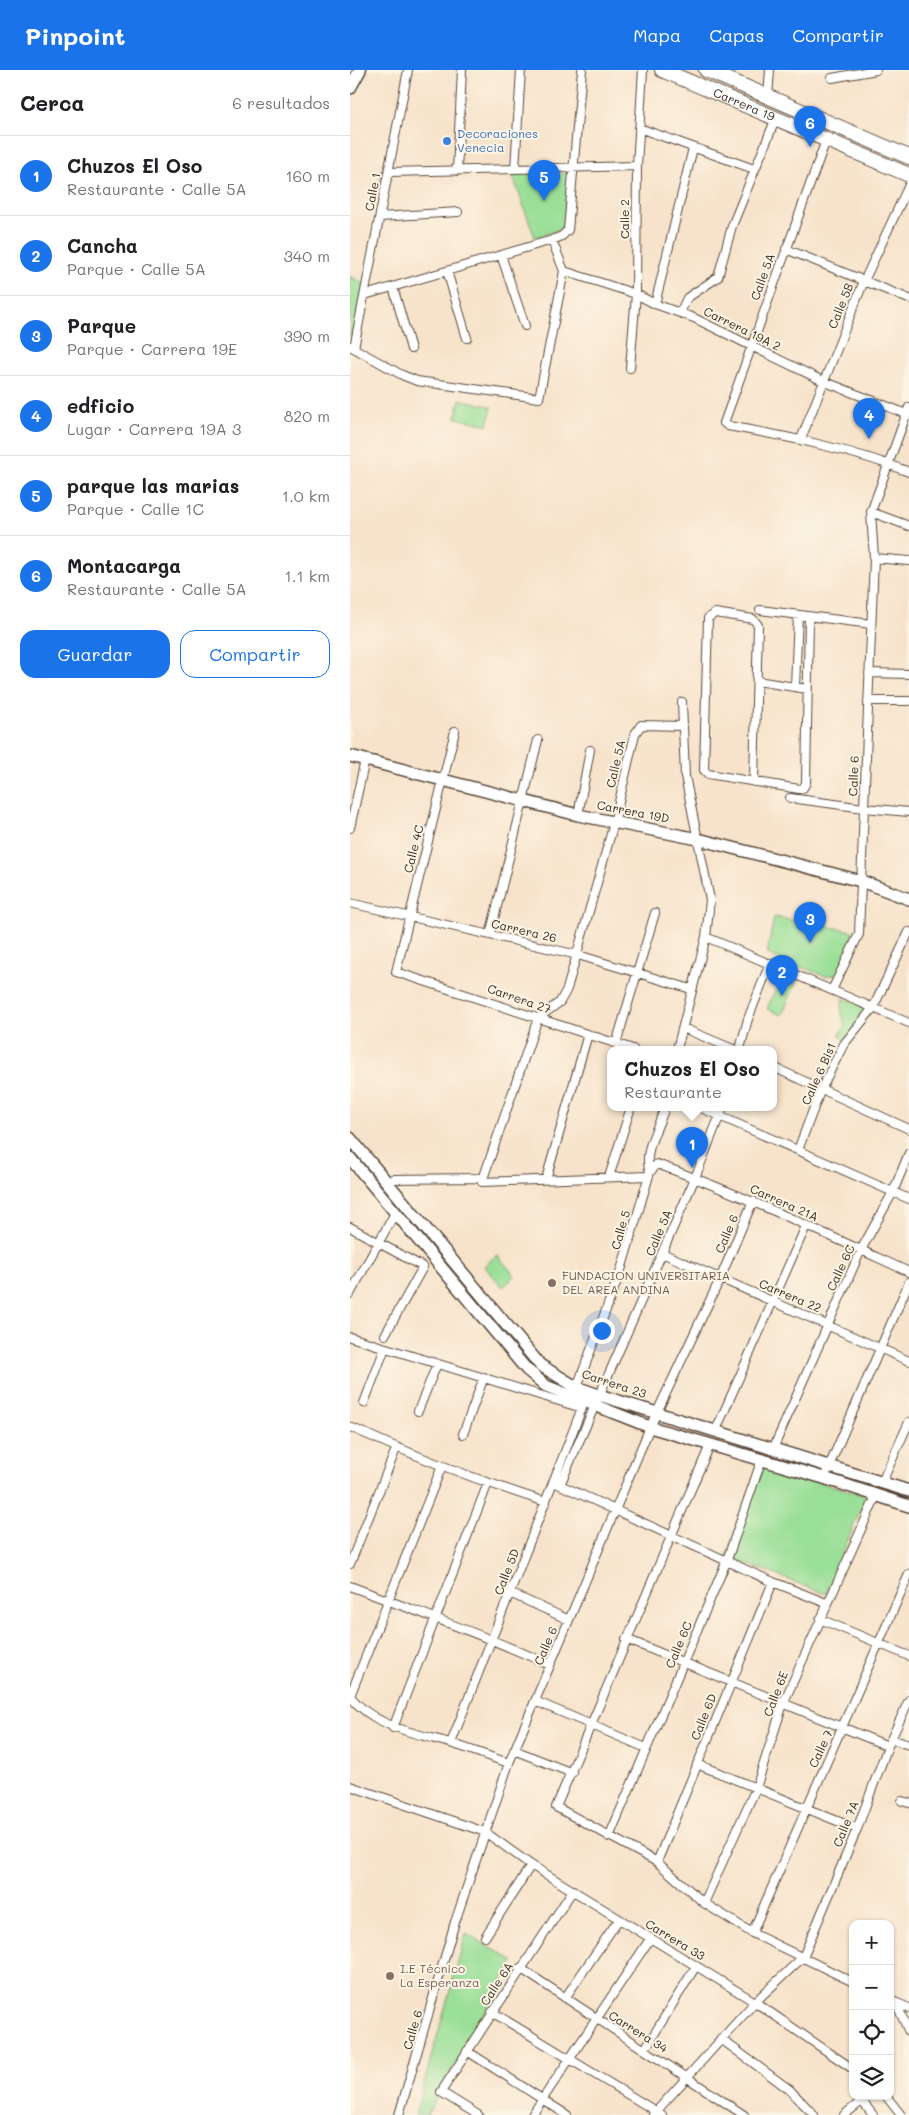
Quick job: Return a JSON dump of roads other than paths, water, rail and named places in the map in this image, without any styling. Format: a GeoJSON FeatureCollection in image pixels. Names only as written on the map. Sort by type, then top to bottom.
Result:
{"type":"FeatureCollection","features":[{"type":"Feature","properties":{"kind":"highway","name":"Carrera 19"},"geometry":{"type":"LineString","coordinates":[[662,70],[909,175]]}},
{"type":"Feature","properties":{"kind":"highway","name":"Carrera 19"},"geometry":{"type":"LineString","coordinates":[[706,70],[909,157]]}},
{"type":"Feature","properties":{"kind":"main road"},"geometry":{"type":"LineString","coordinates":[[350,88],[360,70]]}},
{"type":"Feature","properties":{"kind":"main road","name":"Carrera 19D"},"geometry":{"type":"LineString","coordinates":[[350,756],[578,815],[698,839],[861,881],[909,900]]}},
{"type":"Feature","properties":{"kind":"main road","name":"Carrera 23"},"geometry":{"type":"LineString","coordinates":[[350,1138],[540,1365],[596,1400],[650,1427],[762,1459],[909,1506]]}},
{"type":"Feature","properties":{"kind":"main road","name":"Carrera 23"},"geometry":{"type":"LineString","coordinates":[[350,1158],[526,1369],[546,1386],[596,1400],[657,1412],[909,1491]]}},
{"type":"Feature","properties":{"kind":"main road"},"geometry":{"type":"LineString","coordinates":[[418,1240],[428,1232]]}},
{"type":"Feature","properties":{"kind":"street","name":"Calle 1"},"geometry":{"type":"LineString","coordinates":[[352,347],[365,295],[408,70]]}},
{"type":"Feature","properties":{"kind":"street"},"geometry":{"type":"LineString","coordinates":[[456,171],[462,70]]}},
{"type":"Feature","properties":{"kind":"street"},"geometry":{"type":"LineString","coordinates":[[515,169],[521,70]]}},
{"type":"Feature","properties":{"kind":"street"},"geometry":{"type":"LineString","coordinates":[[365,295],[552,240],[562,236],[568,230],[582,70]]}},
{"type":"Feature","properties":{"kind":"street","name":"Calle 2"},"geometry":{"type":"LineString","coordinates":[[630,368],[636,294],[637,166],[643,70]]}},
{"type":"Feature","properties":{"kind":"street"},"geometry":{"type":"LineString","coordinates":[[768,96],[770,70]]}},
{"type":"Feature","properties":{"kind":"street"},"geometry":{"type":"LineString","coordinates":[[832,78],[876,70]]}},
{"type":"Feature","properties":{"kind":"street"},"geometry":{"type":"LineString","coordinates":[[680,313],[687,298],[718,277],[732,226],[776,118]]}},
{"type":"Feature","properties":{"kind":"street"},"geometry":{"type":"LineString","coordinates":[[639,128],[754,169]]}},
{"type":"Feature","properties":{"kind":"street","name":"Calle 5A"},"geometry":{"type":"LineString","coordinates":[[801,439],[728,426],[724,422],[750,345],[826,140]]}},
{"type":"Feature","properties":{"kind":"street"},"geometry":{"type":"LineString","coordinates":[[655,304],[693,148]]}},
{"type":"Feature","properties":{"kind":"street"},"geometry":{"type":"LineString","coordinates":[[389,172],[574,166],[637,166]]}},
{"type":"Feature","properties":{"kind":"street","name":"Calle 5B"},"geometry":{"type":"LineString","coordinates":[[801,439],[864,281],[909,185]]}},
{"type":"Feature","properties":{"kind":"street"},"geometry":{"type":"LineString","coordinates":[[380,217],[458,212]]}},
{"type":"Feature","properties":{"kind":"street"},"geometry":{"type":"LineString","coordinates":[[352,347],[402,375],[417,381],[539,398],[564,271],[552,240]]}},
{"type":"Feature","properties":{"kind":"street"},"geometry":{"type":"LineString","coordinates":[[786,249],[909,300]]}},
{"type":"Feature","properties":{"kind":"street"},"geometry":{"type":"LineString","coordinates":[[501,255],[525,326]]}},
{"type":"Feature","properties":{"kind":"street"},"geometry":{"type":"LineString","coordinates":[[447,271],[467,338]]}},
{"type":"Feature","properties":{"kind":"street","name":"Carrera 19A 2"},"geometry":{"type":"LineString","coordinates":[[564,271],[636,294],[750,345],[823,382],[908,412]]}},
{"type":"Feature","properties":{"kind":"street"},"geometry":{"type":"LineString","coordinates":[[393,287],[411,349]]}},
{"type":"Feature","properties":{"kind":"street"},"geometry":{"type":"LineString","coordinates":[[908,412],[870,512],[909,526]]}},
{"type":"Feature","properties":{"kind":"street"},"geometry":{"type":"LineString","coordinates":[[801,439],[889,464],[909,472]]}},
{"type":"Feature","properties":{"kind":"street","name":"Calle 6"},"geometry":{"type":"LineString","coordinates":[[832,990],[858,934],[874,558],[870,512]]}},
{"type":"Feature","properties":{"kind":"street"},"geometry":{"type":"LineString","coordinates":[[874,558],[909,560]]}},
{"type":"Feature","properties":{"kind":"street"},"geometry":{"type":"LineString","coordinates":[[760,610],[871,624]]}},
{"type":"Feature","properties":{"kind":"street"},"geometry":{"type":"LineString","coordinates":[[754,782],[757,681],[756,623],[752,619],[715,613],[710,615],[707,620],[703,768],[708,774],[754,782],[798,789],[805,785],[809,617]]}},
{"type":"Feature","properties":{"kind":"street"},"geometry":{"type":"LineString","coordinates":[[795,687],[798,615]]}},
{"type":"Feature","properties":{"kind":"street"},"geometry":{"type":"LineString","coordinates":[[869,673],[909,674]]}},
{"type":"Feature","properties":{"kind":"street"},"geometry":{"type":"LineString","coordinates":[[757,681],[807,689]]}},
{"type":"Feature","properties":{"kind":"street"},"geometry":{"type":"LineString","coordinates":[[868,701],[909,701]]}},
{"type":"Feature","properties":{"kind":"street"},"geometry":{"type":"LineString","coordinates":[[678,1046],[691,989],[706,937],[710,900],[685,776],[682,702]]}},
{"type":"Feature","properties":{"kind":"street","name":"Calle 5A"},"geometry":{"type":"LineString","coordinates":[[538,1018],[560,1002],[568,989],[614,823],[635,734],[641,725],[683,726]]}},
{"type":"Feature","properties":{"kind":"street","name":"Calle 4C"},"geometry":{"type":"LineString","coordinates":[[397,973],[408,918],[455,731]]}},
{"type":"Feature","properties":{"kind":"street"},"geometry":{"type":"LineString","coordinates":[[490,935],[538,740]]}},
{"type":"Feature","properties":{"kind":"street"},"geometry":{"type":"LineString","coordinates":[[578,815],[590,750]]}},
{"type":"Feature","properties":{"kind":"street"},"geometry":{"type":"LineString","coordinates":[[350,828],[365,760]]}},
{"type":"Feature","properties":{"kind":"street"},"geometry":{"type":"LineString","coordinates":[[790,798],[909,812]]}},
{"type":"Feature","properties":{"kind":"street","name":"Carrera 26"},"geometry":{"type":"LineString","coordinates":[[350,903],[578,956],[691,989]]}},
{"type":"Feature","properties":{"kind":"street"},"geometry":{"type":"LineString","coordinates":[[616,1044],[656,913]]}},
{"type":"Feature","properties":{"kind":"street","name":"Calle 6 Bis1"},"geometry":{"type":"LineString","coordinates":[[798,1150],[822,1089],[844,1044],[873,1008],[909,932]]}},
{"type":"Feature","properties":{"kind":"street"},"geometry":{"type":"LineString","coordinates":[[706,937],[909,1023]]}},
{"type":"Feature","properties":{"kind":"street"},"geometry":{"type":"LineString","coordinates":[[741,1046],[748,1019],[770,963]]}},
{"type":"Feature","properties":{"kind":"street","name":"Carrera 27"},"geometry":{"type":"LineString","coordinates":[[397,973],[623,1046]]}},
{"type":"Feature","properties":{"kind":"street"},"geometry":{"type":"LineString","coordinates":[[482,1182],[538,1018]]}},
{"type":"Feature","properties":{"kind":"street"},"geometry":{"type":"LineString","coordinates":[[683,1028],[726,1046]]}},
{"type":"Feature","properties":{"kind":"street"},"geometry":{"type":"LineString","coordinates":[[546,1179],[588,1034]]}},
{"type":"Feature","properties":{"kind":"street"},"geometry":{"type":"LineString","coordinates":[[777,1069],[909,1129]]}},
{"type":"Feature","properties":{"kind":"street"},"geometry":{"type":"LineString","coordinates":[[609,1177],[630,1111]]}},
{"type":"Feature","properties":{"kind":"street","name":"Calle 5"},"geometry":{"type":"LineString","coordinates":[[577,1387],[621,1270],[649,1174],[649,1150],[664,1111]]}},
{"type":"Feature","properties":{"kind":"street"},"geometry":{"type":"LineString","coordinates":[[708,1111],[909,1199]]}},
{"type":"Feature","properties":{"kind":"street","name":"Calle 5A"},"geometry":{"type":"LineString","coordinates":[[557,1483],[662,1253],[695,1178],[721,1111]]}},
{"type":"Feature","properties":{"kind":"street","name":"Calle 6C"},"geometry":{"type":"LineString","coordinates":[[773,1449],[862,1250],[893,1192],[909,1153]]}},
{"type":"Feature","properties":{"kind":"street","name":"Carrera 21A"},"geometry":{"type":"LineString","coordinates":[[388,1183],[393,1179],[480,1178],[482,1182],[609,1177],[649,1174],[657,1164],[753,1201],[909,1272]]}},
{"type":"Feature","properties":{"kind":"street","name":"Calle 6"},"geometry":{"type":"LineString","coordinates":[[400,2115],[455,1922],[514,1750],[650,1427],[720,1279],[753,1201]]}},
{"type":"Feature","properties":{"kind":"street"},"geometry":{"type":"LineString","coordinates":[[350,1294],[395,1213]]}},
{"type":"Feature","properties":{"kind":"street"},"geometry":{"type":"LineString","coordinates":[[716,1430],[806,1226]]}},
{"type":"Feature","properties":{"kind":"street"},"geometry":{"type":"LineString","coordinates":[[350,1227],[423,1267],[385,1335]]}},
{"type":"Feature","properties":{"kind":"street","name":"Carrera 22"},"geometry":{"type":"LineString","coordinates":[[662,1253],[909,1361]]}},
{"type":"Feature","properties":{"kind":"street"},"geometry":{"type":"LineString","coordinates":[[824,1478],[909,1282]]}},
{"type":"Feature","properties":{"kind":"street"},"geometry":{"type":"LineString","coordinates":[[350,1337],[528,1391],[536,1378]]}},
{"type":"Feature","properties":{"kind":"street"},"geometry":{"type":"LineString","coordinates":[[364,1403],[385,1348]]}},
{"type":"Feature","properties":{"kind":"street"},"geometry":{"type":"LineString","coordinates":[[418,1411],[437,1364]]}},
{"type":"Feature","properties":{"kind":"street"},"geometry":{"type":"LineString","coordinates":[[463,1434],[484,1378]]}},
{"type":"Feature","properties":{"kind":"street","name":"Calle 5D"},"geometry":{"type":"LineString","coordinates":[[451,1743],[546,1502],[557,1483],[582,1408],[528,1391]]}},
{"type":"Feature","properties":{"kind":"street"},"geometry":{"type":"LineString","coordinates":[[882,1482],[909,1422]]}},
{"type":"Feature","properties":{"kind":"street"},"geometry":{"type":"LineString","coordinates":[[350,1428],[396,1449],[546,1502]]}},
{"type":"Feature","properties":{"kind":"street"},"geometry":{"type":"LineString","coordinates":[[710,1445],[670,1534],[556,1808],[657,1862],[704,1904],[752,1933],[849,1980]]}},
{"type":"Feature","properties":{"kind":"street"},"geometry":{"type":"LineString","coordinates":[[350,1564],[396,1449]]}},
{"type":"Feature","properties":{"kind":"street","name":"Calle 6C"},"geometry":{"type":"LineString","coordinates":[[609,1837],[727,1560],[762,1459]]}},
{"type":"Feature","properties":{"kind":"street"},"geometry":{"type":"LineString","coordinates":[[442,1466],[350,1696],[355,1702],[392,1728],[451,1743],[509,1763]]}},
{"type":"Feature","properties":{"kind":"street"},"geometry":{"type":"LineString","coordinates":[[392,1728],[488,1483]]}},
{"type":"Feature","properties":{"kind":"street"},"geometry":{"type":"LineString","coordinates":[[557,1483],[773,1582],[826,1604]]}},
{"type":"Feature","properties":{"kind":"street","name":"Calle 6E"},"geometry":{"type":"LineString","coordinates":[[704,1904],[756,1788],[783,1704],[826,1604],[876,1496]]}},
{"type":"Feature","properties":{"kind":"street","name":"Calle 7"},"geometry":{"type":"LineString","coordinates":[[752,1933],[909,1574]]}},
{"type":"Feature","properties":{"kind":"street","name":"Calle 6D"},"geometry":{"type":"LineString","coordinates":[[657,1862],[773,1582]]}},
{"type":"Feature","properties":{"kind":"street"},"geometry":{"type":"LineString","coordinates":[[350,1586],[435,1619],[492,1638],[550,1665]]}},
{"type":"Feature","properties":{"kind":"street"},"geometry":{"type":"LineString","coordinates":[[510,1593],[569,1620]]}},
{"type":"Feature","properties":{"kind":"street"},"geometry":{"type":"LineString","coordinates":[[820,1619],[909,1656]]}},
{"type":"Feature","properties":{"kind":"street"},"geometry":{"type":"LineString","coordinates":[[626,1639],[843,1728],[890,1742],[909,1745]]}},
{"type":"Feature","properties":{"kind":"street"},"geometry":{"type":"LineString","coordinates":[[535,1700],[646,1748]]}},
{"type":"Feature","properties":{"kind":"street","name":"Calle 7A"},"geometry":{"type":"LineString","coordinates":[[803,1957],[857,1829],[890,1742],[909,1700]]}},
{"type":"Feature","properties":{"kind":"street"},"geometry":{"type":"LineString","coordinates":[[514,1750],[572,1772]]}},
{"type":"Feature","properties":{"kind":"street"},"geometry":{"type":"LineString","coordinates":[[697,1764],[805,1810],[857,1829]]}},
{"type":"Feature","properties":{"kind":"street","name":"Carrera 33"},"geometry":{"type":"LineString","coordinates":[[350,1786],[485,1832],[531,1865],[755,2002],[849,2066]]}},
{"type":"Feature","properties":{"kind":"street"},"geometry":{"type":"LineString","coordinates":[[485,1938],[531,1865]]}},
{"type":"Feature","properties":{"kind":"street","name":"Calle 6A"},"geometry":{"type":"LineString","coordinates":[[477,2115],[441,2092],[520,1968],[573,1890]]}},
{"type":"Feature","properties":{"kind":"street"},"geometry":{"type":"LineString","coordinates":[[565,1998],[619,1919]]}},
{"type":"Feature","properties":{"kind":"street"},"geometry":{"type":"LineString","coordinates":[[532,2115],[650,1939]]}},
{"type":"Feature","properties":{"kind":"street"},"geometry":{"type":"LineString","coordinates":[[492,2012],[657,2114],[687,2076],[755,2002],[803,1957]]}},
{"type":"Feature","properties":{"kind":"street"},"geometry":{"type":"LineString","coordinates":[[645,2049],[696,1966]]}},
{"type":"Feature","properties":{"kind":"street","name":"Carrera 34"},"geometry":{"type":"LineString","coordinates":[[520,1968],[744,2115]]}},
{"type":"Feature","properties":{"kind":"street"},"geometry":{"type":"LineString","coordinates":[[894,2002],[909,2008]]}},
{"type":"Feature","properties":{"kind":"street"},"geometry":{"type":"LineString","coordinates":[[894,2004],[909,2032]]}},
{"type":"Feature","properties":{"kind":"street"},"geometry":{"type":"LineString","coordinates":[[721,2039],[790,2090],[814,2115]]}},
{"type":"Feature","properties":{"kind":"street"},"geometry":{"type":"LineString","coordinates":[[467,2051],[567,2115]]}},
{"type":"Feature","properties":{"kind":"street"},"geometry":{"type":"LineString","coordinates":[[844,2115],[864,2100]]}},
{"type":"Feature","properties":{"kind":"street"},"geometry":{"type":"LineString","coordinates":[[866,2100],[873,2115]]}},
{"type":"Feature","properties":{"kind":"street"},"geometry":{"type":"LineString","coordinates":[[889,2100],[901,2115]]}},
{"type":"Feature","properties":{"kind":"place","name":"Decoraciones Venecia"},"geometry":{"type":"Point","coordinates":[447,141]}},
{"type":"Feature","properties":{"kind":"place","name":"Montacarga"},"geometry":{"type":"Point","coordinates":[810,147]}},
{"type":"Feature","properties":{"kind":"place","name":"parque las marias"},"geometry":{"type":"Point","coordinates":[544,201]}},
{"type":"Feature","properties":{"kind":"place","name":"edficio"},"geometry":{"type":"Point","coordinates":[869,439]}},
{"type":"Feature","properties":{"kind":"place","name":"Parque"},"geometry":{"type":"Point","coordinates":[810,943]}},
{"type":"Feature","properties":{"kind":"place","name":"Cancha"},"geometry":{"type":"Point","coordinates":[782,996]}},
{"type":"Feature","properties":{"kind":"place","name":"Chuzos El Oso"},"geometry":{"type":"Point","coordinates":[692,1168]}},
{"type":"Feature","properties":{"kind":"place","name":"FUNDACION UNIVERSITARIA DEL AREA ANDINA"},"geometry":{"type":"Point","coordinates":[552,1283]}},
{"type":"Feature","properties":{"kind":"place","name":"I.E Técnico La Esperanza"},"geometry":{"type":"Point","coordinates":[390,1976]}}]}
